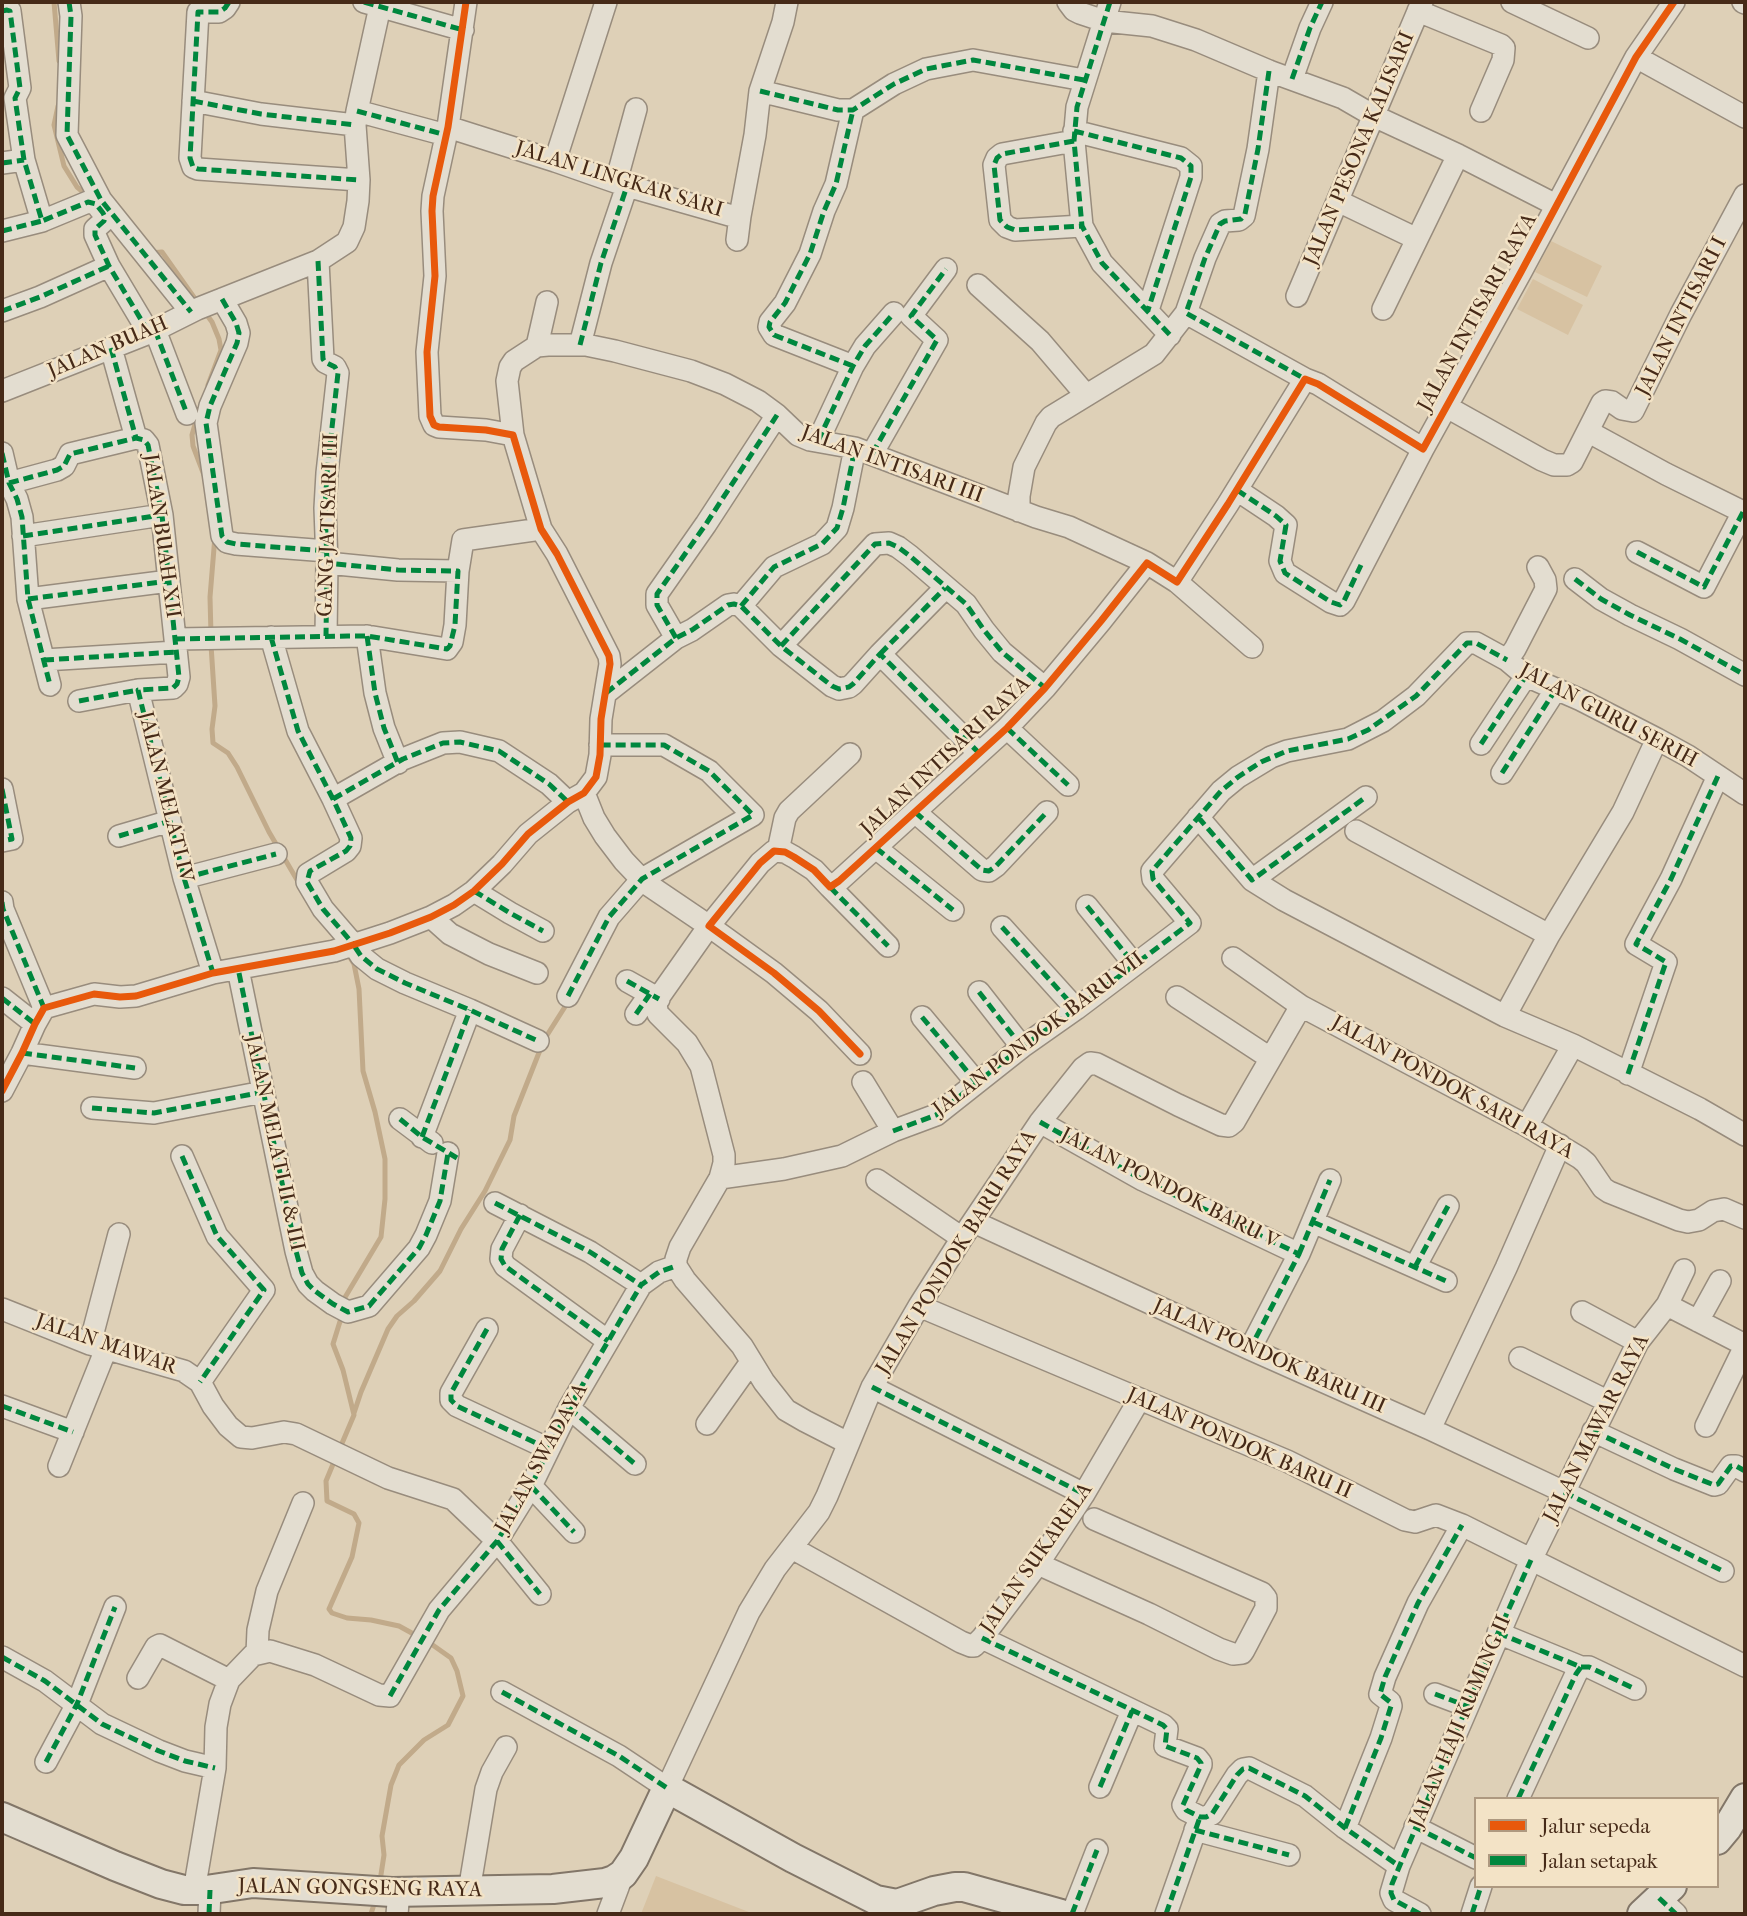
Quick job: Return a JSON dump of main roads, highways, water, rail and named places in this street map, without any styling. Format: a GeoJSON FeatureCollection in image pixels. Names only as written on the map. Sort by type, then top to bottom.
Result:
{"type":"FeatureCollection","features":[{"type":"Feature","properties":{"kind":"waterway"},"geometry":{"type":"LineString","coordinates":[[54,2],[59,61]]}},
{"type":"Feature","properties":{"kind":"waterway"},"geometry":{"type":"LineString","coordinates":[[58,106],[54,125],[64,166],[77,187],[89,197]]}},
{"type":"Feature","properties":{"kind":"waterway"},"geometry":{"type":"LineString","coordinates":[[150,253],[162,252],[198,303]]}},
{"type":"Feature","properties":{"kind":"waterway"},"geometry":{"type":"LineString","coordinates":[[204,311],[212,322],[221,350],[208,385]]}},
{"type":"Feature","properties":{"kind":"waterway"},"geometry":{"type":"LineString","coordinates":[[198,414],[192,435],[193,446],[204,475]]}},
{"type":"Feature","properties":{"kind":"waterway"},"geometry":{"type":"LineString","coordinates":[[211,635],[210,597],[215,536]]}},
{"type":"Feature","properties":{"kind":"waterway"},"geometry":{"type":"LineString","coordinates":[[211,645],[215,706],[213,743],[228,753],[237,767],[269,832],[300,885]]}},
{"type":"Feature","properties":{"kind":"waterway"},"geometry":{"type":"LineString","coordinates":[[343,1305],[381,1237],[385,1199],[385,1159],[363,1071],[359,989],[354,964],[349,956]]}},
{"type":"Feature","properties":{"kind":"waterway"},"geometry":{"type":"LineString","coordinates":[[354,1413],[388,1329],[440,1271],[461,1229],[485,1191],[510,1140],[514,1116],[544,1040],[568,1002]]}},
{"type":"Feature","properties":{"kind":"waterway"},"geometry":{"type":"LineString","coordinates":[[340,1448],[354,1415],[343,1370],[333,1344],[342,1315]]}},
{"type":"Feature","properties":{"kind":"waterway"},"geometry":{"type":"LineString","coordinates":[[336,1457],[326,1481],[327,1501],[354,1514],[359,1523],[352,1557],[329,1609],[332,1613],[347,1618],[399,1626],[419,1637]]}},
{"type":"Feature","properties":{"kind":"waterway"},"geometry":{"type":"LineString","coordinates":[[380,1881],[384,1855],[382,1836],[391,1785],[399,1765],[424,1740],[448,1725],[463,1696],[451,1658],[427,1641]]}},
{"type":"Feature","properties":{"kind":"waterway"},"geometry":{"type":"LineString","coordinates":[[371,1914],[375,1901]]}}]}
